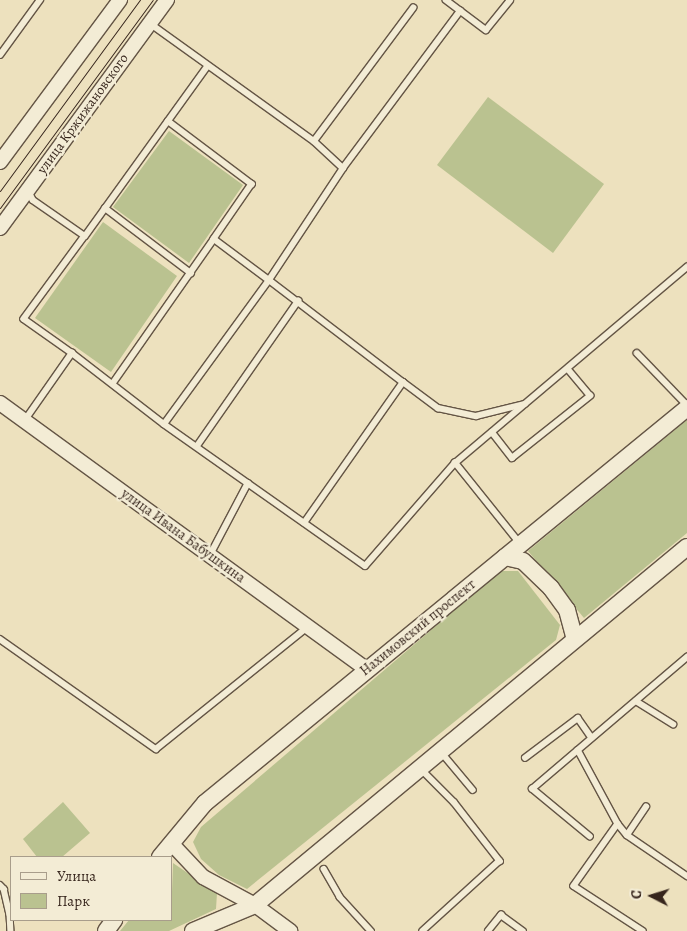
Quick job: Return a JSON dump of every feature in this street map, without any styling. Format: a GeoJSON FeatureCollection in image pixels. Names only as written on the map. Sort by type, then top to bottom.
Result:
{"type":"FeatureCollection","features":[{"type":"Feature","properties":{"kind":"main road","name":"Нахимовский проспект"},"geometry":{"type":"LineString","coordinates":[[161,856],[205,802],[687,407]]}},
{"type":"Feature","properties":{"kind":"main road"},"geometry":{"type":"LineString","coordinates":[[193,931],[254,905],[687,547]]}},
{"type":"Feature","properties":{"kind":"main road"},"geometry":{"type":"LineString","coordinates":[[505,557],[523,562],[551,588],[566,610],[575,639]]}},
{"type":"Feature","properties":{"kind":"street"},"geometry":{"type":"LineString","coordinates":[[0,162],[120,0]]}},
{"type":"Feature","properties":{"kind":"street","name":"улица Кржижановского"},"geometry":{"type":"LineString","coordinates":[[0,228],[167,0]]}},
{"type":"Feature","properties":{"kind":"street","name":"улица Ивана Бабушкина"},"geometry":{"type":"LineString","coordinates":[[0,402],[367,670]]}},
{"type":"Feature","properties":{"kind":"street"},"geometry":{"type":"LineString","coordinates":[[171,843],[203,877],[254,905],[290,931]]}},
{"type":"Feature","properties":{"kind":"lane"},"geometry":{"type":"LineString","coordinates":[[0,55],[40,0]]}},
{"type":"Feature","properties":{"kind":"lane"},"geometry":{"type":"LineString","coordinates":[[446,0],[486,30],[510,0]]}},
{"type":"Feature","properties":{"kind":"lane"},"geometry":{"type":"LineString","coordinates":[[314,141],[413,8]]}},
{"type":"Feature","properties":{"kind":"lane"},"geometry":{"type":"LineString","coordinates":[[164,424],[270,280],[343,168],[460,10]]}},
{"type":"Feature","properties":{"kind":"lane"},"geometry":{"type":"LineString","coordinates":[[150,23],[207,67],[314,141],[343,168]]}},
{"type":"Feature","properties":{"kind":"lane"},"geometry":{"type":"LineString","coordinates":[[207,67],[24,318],[164,424],[365,566],[455,463],[687,267]]}},
{"type":"Feature","properties":{"kind":"lane"},"geometry":{"type":"LineString","coordinates":[[112,383],[252,184],[168,121]]}},
{"type":"Feature","properties":{"kind":"lane"},"geometry":{"type":"LineString","coordinates":[[28,189],[34,200],[84,236]]}},
{"type":"Feature","properties":{"kind":"lane"},"geometry":{"type":"LineString","coordinates":[[105,208],[191,273]]}},
{"type":"Feature","properties":{"kind":"lane"},"geometry":{"type":"LineString","coordinates":[[214,239],[438,408],[476,416],[527,403]]}},
{"type":"Feature","properties":{"kind":"lane"},"geometry":{"type":"LineString","coordinates":[[197,446],[298,301]]}},
{"type":"Feature","properties":{"kind":"lane"},"geometry":{"type":"LineString","coordinates":[[637,353],[687,407]]}},
{"type":"Feature","properties":{"kind":"lane"},"geometry":{"type":"LineString","coordinates":[[24,421],[72,354]]}},
{"type":"Feature","properties":{"kind":"lane"},"geometry":{"type":"LineString","coordinates":[[492,432],[512,458],[590,396],[567,369]]}},
{"type":"Feature","properties":{"kind":"lane"},"geometry":{"type":"LineString","coordinates":[[304,523],[403,382]]}},
{"type":"Feature","properties":{"kind":"lane"},"geometry":{"type":"LineString","coordinates":[[455,463],[520,545]]}},
{"type":"Feature","properties":{"kind":"lane"},"geometry":{"type":"LineString","coordinates":[[210,555],[248,483]]}},
{"type":"Feature","properties":{"kind":"lane"},"geometry":{"type":"LineString","coordinates":[[0,639],[156,749],[308,627]]}},
{"type":"Feature","properties":{"kind":"lane"},"geometry":{"type":"LineString","coordinates":[[590,837],[532,789],[687,657]]}},
{"type":"Feature","properties":{"kind":"lane"},"geometry":{"type":"LineString","coordinates":[[636,701],[673,724]]}},
{"type":"Feature","properties":{"kind":"lane"},"geometry":{"type":"LineString","coordinates":[[525,758],[578,718],[592,738]]}},
{"type":"Feature","properties":{"kind":"lane"},"geometry":{"type":"LineString","coordinates":[[578,750],[618,824],[628,835],[687,876]]}},
{"type":"Feature","properties":{"kind":"lane"},"geometry":{"type":"LineString","coordinates":[[441,751],[472,790]]}},
{"type":"Feature","properties":{"kind":"lane"},"geometry":{"type":"LineString","coordinates":[[420,768],[454,802],[500,861],[423,931]]}},
{"type":"Feature","properties":{"kind":"lane"},"geometry":{"type":"LineString","coordinates":[[628,835],[646,807]]}},
{"type":"Feature","properties":{"kind":"lane"},"geometry":{"type":"LineString","coordinates":[[618,824],[574,886],[643,931]]}},
{"type":"Feature","properties":{"kind":"lane"},"geometry":{"type":"LineString","coordinates":[[324,869],[340,897],[371,931]]}},
{"type":"Feature","properties":{"kind":"lane"},"geometry":{"type":"LineString","coordinates":[[0,885],[4,889],[10,914],[10,931]]}},
{"type":"Feature","properties":{"kind":"lane"},"geometry":{"type":"LineString","coordinates":[[488,931],[501,916],[523,931]]}},
{"type":"Feature","properties":{"kind":"green space"},"geometry":{"type":"Polygon","coordinates":[[[488,97],[604,184],[553,253],[437,165],[488,97]]]}},
{"type":"Feature","properties":{"kind":"green space"},"geometry":{"type":"Polygon","coordinates":[[[169,131],[243,185],[189,263],[113,207],[169,131]]]}},
{"type":"Feature","properties":{"kind":"green space"},"geometry":{"type":"Polygon","coordinates":[[[103,222],[177,276],[111,372],[35,318],[103,222]]]}},
{"type":"Feature","properties":{"kind":"green space"},"geometry":{"type":"Polygon","coordinates":[[[687,420],[687,533],[584,618],[528,551],[687,420]]]}},
{"type":"Feature","properties":{"kind":"green space"},"geometry":{"type":"Polygon","coordinates":[[[500,571],[518,571],[560,625],[556,640],[247,889],[219,875],[201,859],[193,842],[201,827],[500,571]]]}},
{"type":"Feature","properties":{"kind":"green space"},"geometry":{"type":"Polygon","coordinates":[[[63,802],[90,833],[63,856],[36,856],[23,839],[63,802]]]}},
{"type":"Feature","properties":{"kind":"green space"},"geometry":{"type":"Polygon","coordinates":[[[173,863],[217,893],[216,909],[169,931],[120,931],[128,921],[172,921],[173,863]]]}},
{"type":"Feature","properties":{"kind":"tram line"},"geometry":{"type":"LineString","coordinates":[[0,191],[140,0]]}},
{"type":"Feature","properties":{"kind":"tram line"},"geometry":{"type":"LineString","coordinates":[[0,208],[153,0]]}}]}
